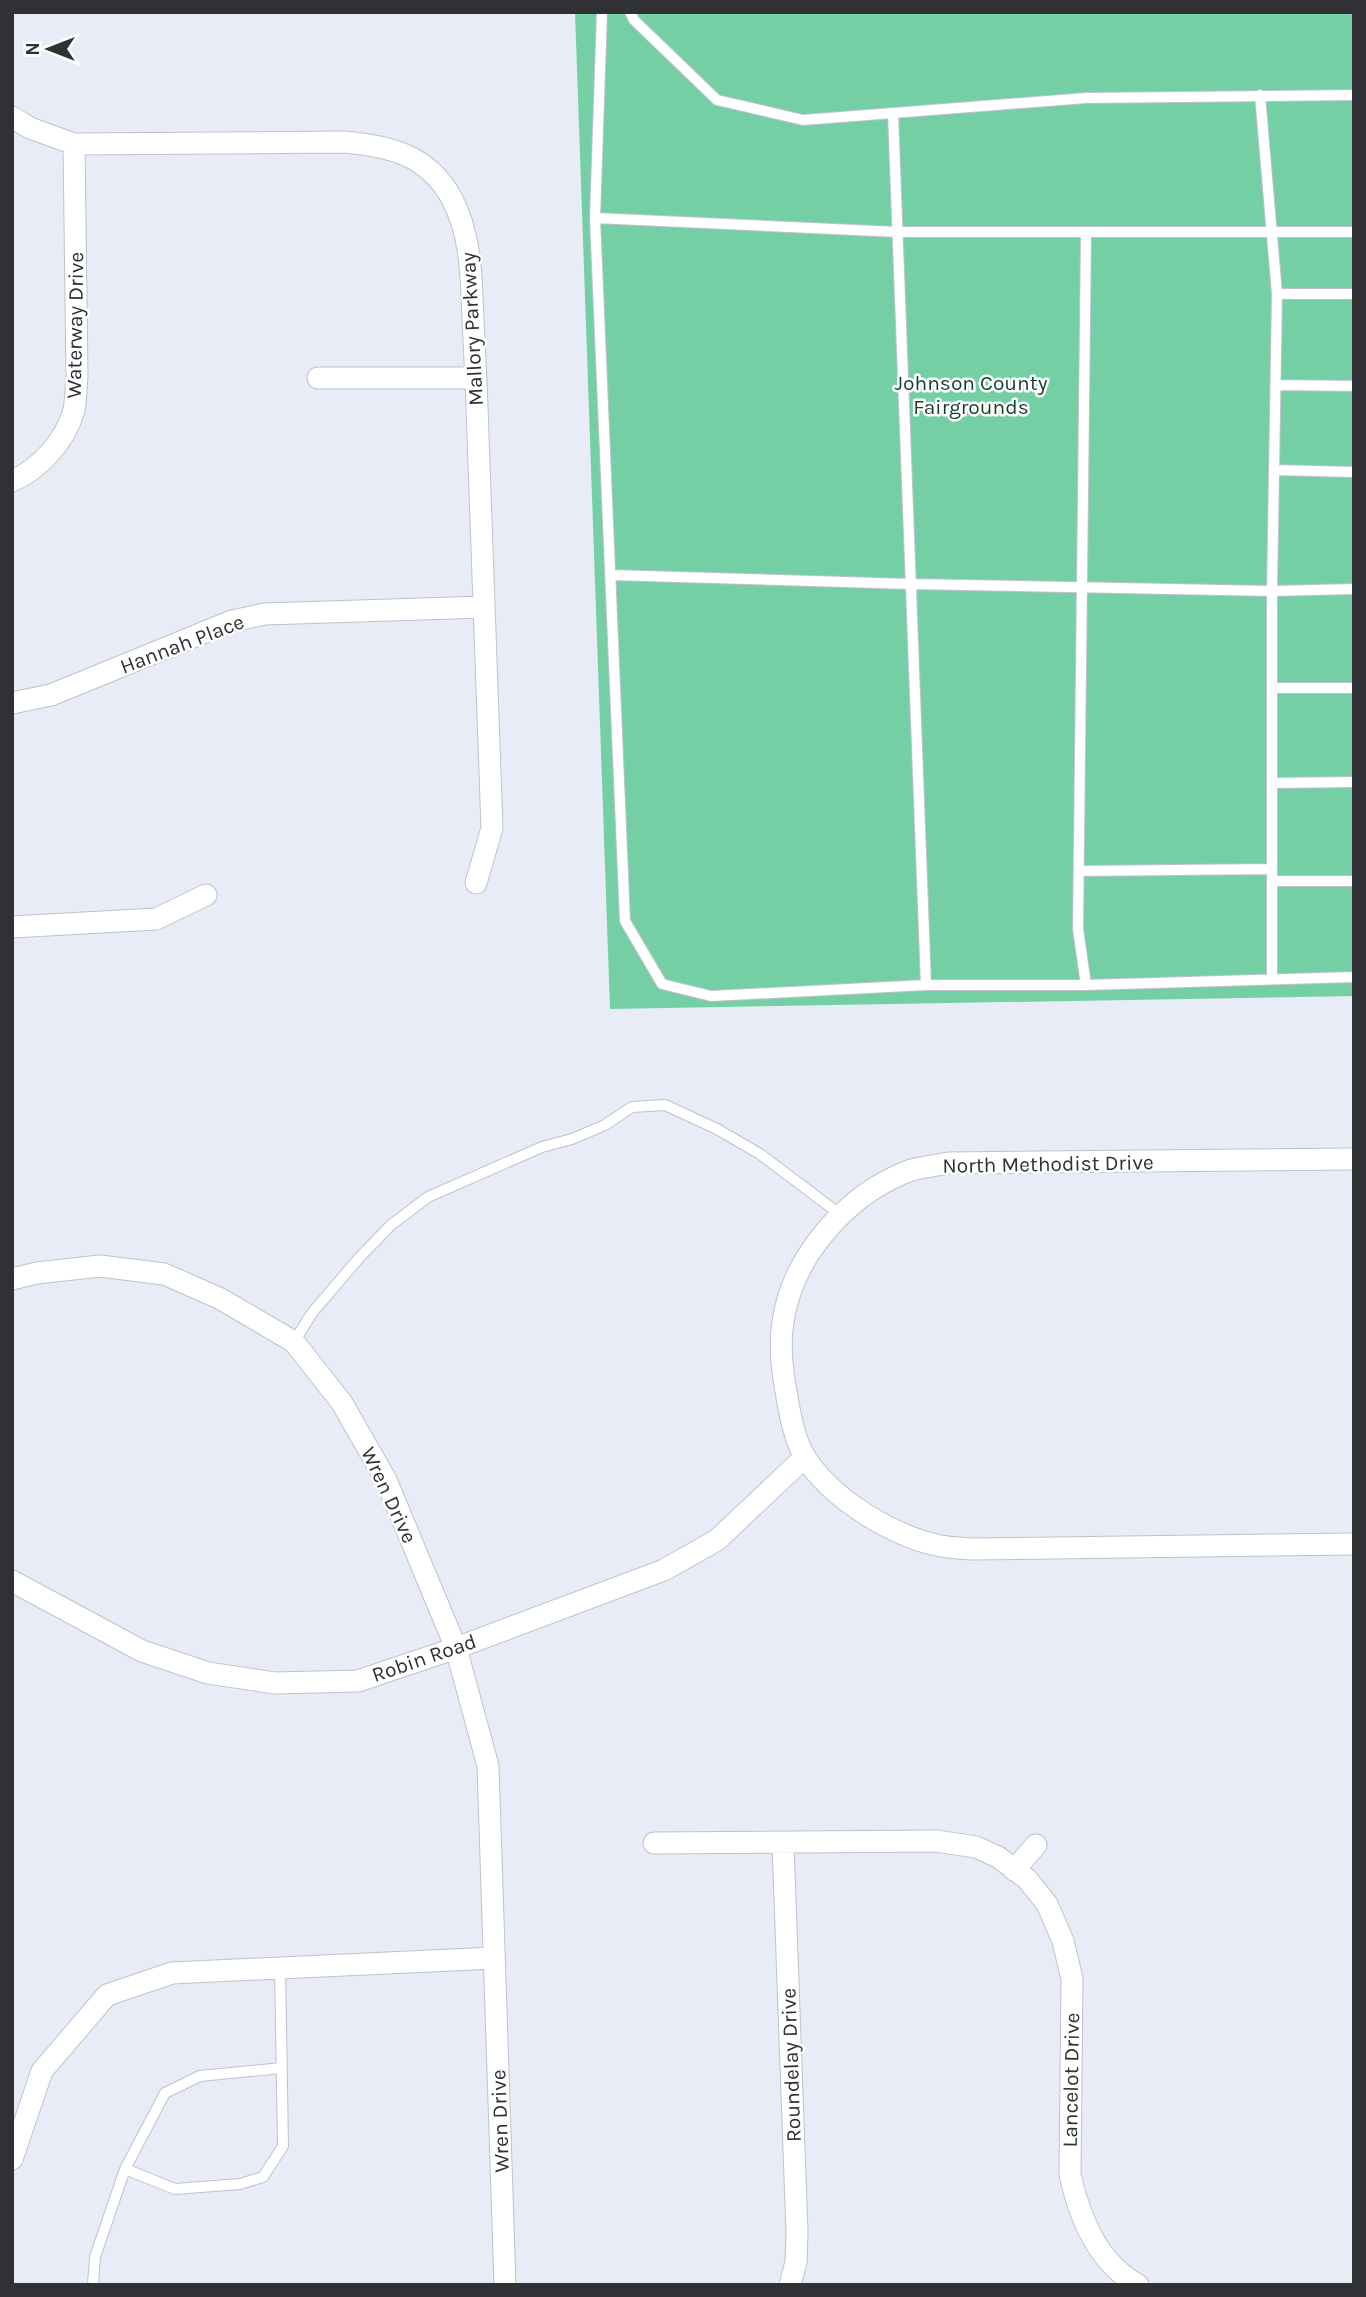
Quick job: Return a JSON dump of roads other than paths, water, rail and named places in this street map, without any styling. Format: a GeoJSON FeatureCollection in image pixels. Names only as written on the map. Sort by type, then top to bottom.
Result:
{"type":"FeatureCollection","features":[{"type":"Feature","properties":{"kind":"street","name":"Mallory Parkway"},"geometry":{"type":"LineString","coordinates":[[12,117],[39,132],[74,144],[344,142],[380,145],[409,154],[434,175],[449,194],[463,222],[470,250],[476,378],[492,828],[476,883]]}},
{"type":"Feature","properties":{"kind":"street","name":"Waterway Drive"},"geometry":{"type":"LineString","coordinates":[[12,481],[44,460],[61,437],[74,411],[77,376],[74,144]]}},
{"type":"Feature","properties":{"kind":"street"},"geometry":{"type":"LineString","coordinates":[[318,378],[476,378]]}},
{"type":"Feature","properties":{"kind":"street","name":"Hannah Place"},"geometry":{"type":"LineString","coordinates":[[12,703],[51,695],[232,621],[265,614],[484,607]]}},
{"type":"Feature","properties":{"kind":"street"},"geometry":{"type":"LineString","coordinates":[[12,927],[156,919],[206,895]]}},
{"type":"Feature","properties":{"kind":"street","name":"North Methodist Drive"},"geometry":{"type":"LineString","coordinates":[[1354,1159],[948,1163],[907,1171],[869,1192],[841,1215],[815,1245],[793,1283],[783,1322],[781,1363],[790,1414],[805,1457],[827,1483],[853,1505],[883,1525],[914,1539],[941,1546],[973,1549],[1354,1544]]}},
{"type":"Feature","properties":{"kind":"street","name":"Wren Drive"},"geometry":{"type":"LineString","coordinates":[[12,1279],[37,1273],[100,1266],[164,1274],[222,1299],[293,1342],[342,1402],[386,1480],[456,1648],[488,1766],[505,2285]]}},
{"type":"Feature","properties":{"kind":"street","name":"Robin Road"},"geometry":{"type":"LineString","coordinates":[[12,1581],[142,1651],[208,1673],[275,1683],[358,1681],[456,1648],[664,1570],[716,1540],[805,1457]]}},
{"type":"Feature","properties":{"kind":"street","name":"Lancelot Drive"},"geometry":{"type":"LineString","coordinates":[[654,1843],[936,1841],[976,1847],[998,1857],[1027,1880],[1046,1904],[1063,1941],[1072,1979],[1070,2175],[1077,2205],[1088,2233],[1128,2282]]}},
{"type":"Feature","properties":{"kind":"street","name":"Roundelay Drive"},"geometry":{"type":"LineString","coordinates":[[783,1844],[797,2232],[796,2262],[790,2285]]}},
{"type":"Feature","properties":{"kind":"street"},"geometry":{"type":"LineString","coordinates":[[1014,1870],[1036,1845]]}},
{"type":"Feature","properties":{"kind":"street"},"geometry":{"type":"LineString","coordinates":[[12,2159],[42,2071],[107,1995],[172,1973],[494,1958]]}},
{"type":"Feature","properties":{"kind":"lane"},"geometry":{"type":"LineString","coordinates":[[603,12],[595,218],[625,921],[662,984],[711,996],[926,985],[1086,985],[1354,977]]}},
{"type":"Feature","properties":{"kind":"lane"},"geometry":{"type":"LineString","coordinates":[[630,12],[717,100],[803,120],[1086,98],[1354,94]]}},
{"type":"Feature","properties":{"kind":"lane"},"geometry":{"type":"LineString","coordinates":[[1260,95],[1277,294],[1272,591],[1272,978]]}},
{"type":"Feature","properties":{"kind":"lane"},"geometry":{"type":"LineString","coordinates":[[893,113],[926,985]]}},
{"type":"Feature","properties":{"kind":"lane"},"geometry":{"type":"LineString","coordinates":[[595,218],[898,232],[1354,232]]}},
{"type":"Feature","properties":{"kind":"lane"},"geometry":{"type":"LineString","coordinates":[[1086,233],[1078,929],[1086,985]]}},
{"type":"Feature","properties":{"kind":"lane"},"geometry":{"type":"LineString","coordinates":[[1277,294],[1354,294]]}},
{"type":"Feature","properties":{"kind":"lane"},"geometry":{"type":"LineString","coordinates":[[1277,385],[1354,386]]}},
{"type":"Feature","properties":{"kind":"lane"},"geometry":{"type":"LineString","coordinates":[[1274,470],[1354,472]]}},
{"type":"Feature","properties":{"kind":"lane"},"geometry":{"type":"LineString","coordinates":[[611,575],[1272,591],[1354,589]]}},
{"type":"Feature","properties":{"kind":"lane"},"geometry":{"type":"LineString","coordinates":[[1272,688],[1354,688]]}},
{"type":"Feature","properties":{"kind":"lane"},"geometry":{"type":"LineString","coordinates":[[1272,783],[1354,782]]}},
{"type":"Feature","properties":{"kind":"lane"},"geometry":{"type":"LineString","coordinates":[[1079,871],[1272,869]]}},
{"type":"Feature","properties":{"kind":"lane"},"geometry":{"type":"LineString","coordinates":[[1272,881],[1354,881]]}},
{"type":"Feature","properties":{"kind":"lane"},"geometry":{"type":"LineString","coordinates":[[293,1342],[312,1313],[359,1258],[391,1225],[428,1196],[541,1147],[572,1139],[605,1125],[632,1107],[665,1105],[717,1129],[760,1154],[841,1215]]}},
{"type":"Feature","properties":{"kind":"lane"},"geometry":{"type":"LineString","coordinates":[[125,2169],[175,2189],[240,2184],[263,2176],[283,2147],[280,1968]]}},
{"type":"Feature","properties":{"kind":"lane"},"geometry":{"type":"LineString","coordinates":[[93,2285],[95,2257],[125,2169],[165,2094],[200,2076],[282,2068]]}},
{"type":"Feature","properties":{"kind":"park label","name":"Johnson County Fairgrounds"},"geometry":{"type":"Point","coordinates":[971,395]}}]}
